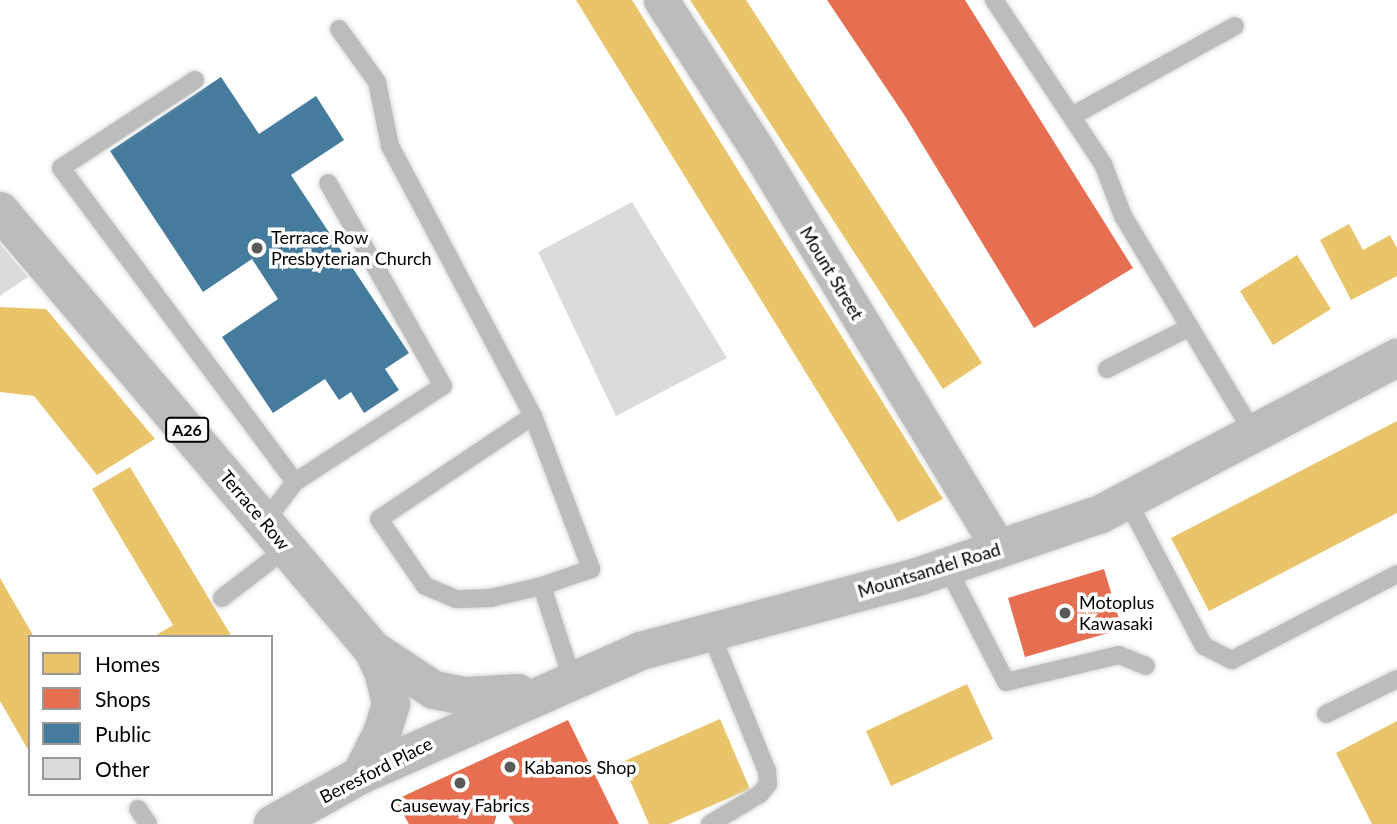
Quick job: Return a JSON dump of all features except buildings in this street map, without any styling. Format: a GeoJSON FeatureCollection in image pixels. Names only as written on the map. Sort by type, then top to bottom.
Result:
{"type":"FeatureCollection","features":[{"type":"Feature","properties":{"kind":"street","name":"Mount Street"},"geometry":{"type":"LineString","coordinates":[[661,0],[757,149],[999,549]]}},
{"type":"Feature","properties":{"kind":"street","name":"Terrace Row"},"geometry":{"type":"LineString","coordinates":[[0,211],[373,650],[434,690],[466,696],[559,685]]}},
{"type":"Feature","properties":{"kind":"street","name":"Mountsandel Road"},"geometry":{"type":"LineString","coordinates":[[442,737],[641,651],[947,567],[1128,502],[1397,358]]}},
{"type":"Feature","properties":{"kind":"street","name":"Terrace Row"},"geometry":{"type":"LineString","coordinates":[[361,775],[383,731],[391,704],[373,650]]}},
{"type":"Feature","properties":{"kind":"street","name":"Beresford Place"},"geometry":{"type":"LineString","coordinates":[[273,824],[361,775],[442,737]]}},
{"type":"Feature","properties":{"kind":"lane"},"geometry":{"type":"LineString","coordinates":[[994,0],[1103,164],[1124,216],[1255,436]]}},
{"type":"Feature","properties":{"kind":"lane"},"geometry":{"type":"LineString","coordinates":[[1072,116],[1235,26]]}},
{"type":"Feature","properties":{"kind":"lane"},"geometry":{"type":"LineString","coordinates":[[339,29],[377,82],[390,146],[533,416],[591,569],[542,586],[490,598],[456,599],[425,586],[379,519],[533,416]]}},
{"type":"Feature","properties":{"kind":"lane"},"geometry":{"type":"LineString","coordinates":[[195,80],[61,168],[295,482]]}},
{"type":"Feature","properties":{"kind":"lane"},"geometry":{"type":"LineString","coordinates":[[222,598],[276,534],[295,482],[443,386],[328,183]]}},
{"type":"Feature","properties":{"kind":"lane"},"geometry":{"type":"LineString","coordinates":[[1107,369],[1190,327]]}},
{"type":"Feature","properties":{"kind":"lane"},"geometry":{"type":"LineString","coordinates":[[1128,502],[1204,646],[1232,660],[1397,574]]}},
{"type":"Feature","properties":{"kind":"lane"},"geometry":{"type":"LineString","coordinates":[[947,567],[1006,682],[1119,655],[1146,666]]}},
{"type":"Feature","properties":{"kind":"lane"},"geometry":{"type":"LineString","coordinates":[[542,586],[559,685]]}},
{"type":"Feature","properties":{"kind":"lane"},"geometry":{"type":"LineString","coordinates":[[710,631],[767,771],[768,784],[760,794],[710,824]]}},
{"type":"Feature","properties":{"kind":"lane"},"geometry":{"type":"LineString","coordinates":[[1326,714],[1397,680]]}},
{"type":"Feature","properties":{"kind":"place","name":"Terrace Row Presbyterian Church"},"geometry":{"type":"Point","coordinates":[257,248]}},
{"type":"Feature","properties":{"kind":"place","name":"Motoplus Kawasaki"},"geometry":{"type":"Point","coordinates":[1065,613]}},
{"type":"Feature","properties":{"kind":"place","name":"Kabanos Shop"},"geometry":{"type":"Point","coordinates":[510,767]}},
{"type":"Feature","properties":{"kind":"place","name":"Causeway Fabrics"},"geometry":{"type":"Point","coordinates":[460,783]}}]}
